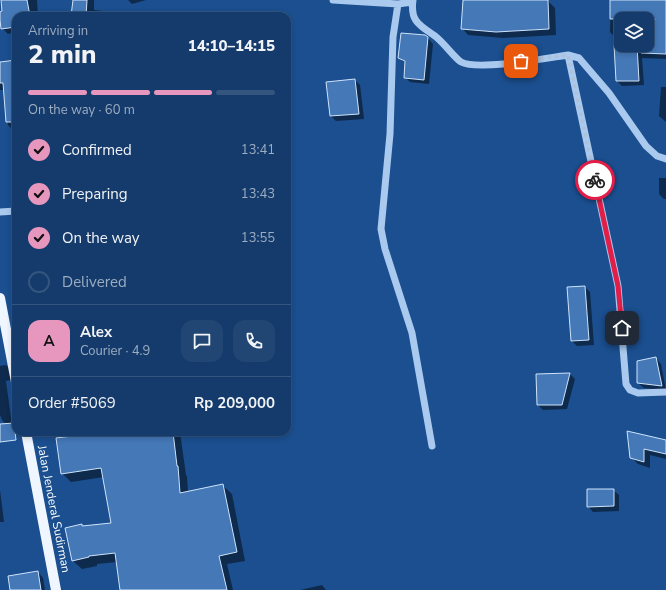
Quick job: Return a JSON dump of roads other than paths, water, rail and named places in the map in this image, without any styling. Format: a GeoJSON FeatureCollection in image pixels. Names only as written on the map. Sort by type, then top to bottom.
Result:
{"type":"FeatureCollection","features":[{"type":"Feature","properties":{"kind":"main road"},"geometry":{"type":"LineString","coordinates":[[0,298],[12,361]]}},
{"type":"Feature","properties":{"kind":"main road","name":"Jalan Jenderal Sudirman"},"geometry":{"type":"LineString","coordinates":[[27,436],[56,590]]}},
{"type":"Feature","properties":{"kind":"street"},"geometry":{"type":"LineString","coordinates":[[333,0],[398,4],[412,1],[411,10],[418,24],[441,40],[461,62],[475,66],[568,55],[579,58],[609,94],[646,146],[657,156],[666,159]]}},
{"type":"Feature","properties":{"kind":"street"},"geometry":{"type":"LineString","coordinates":[[398,4],[393,37],[390,134],[381,229],[385,249],[412,333],[432,446]]}},
{"type":"Feature","properties":{"kind":"street"},"geometry":{"type":"LineString","coordinates":[[568,55],[618,286],[626,384],[630,390],[638,392],[666,392]]}},
{"type":"Feature","properties":{"kind":"street"},"geometry":{"type":"LineString","coordinates":[[0,212],[12,211]]}}]}
